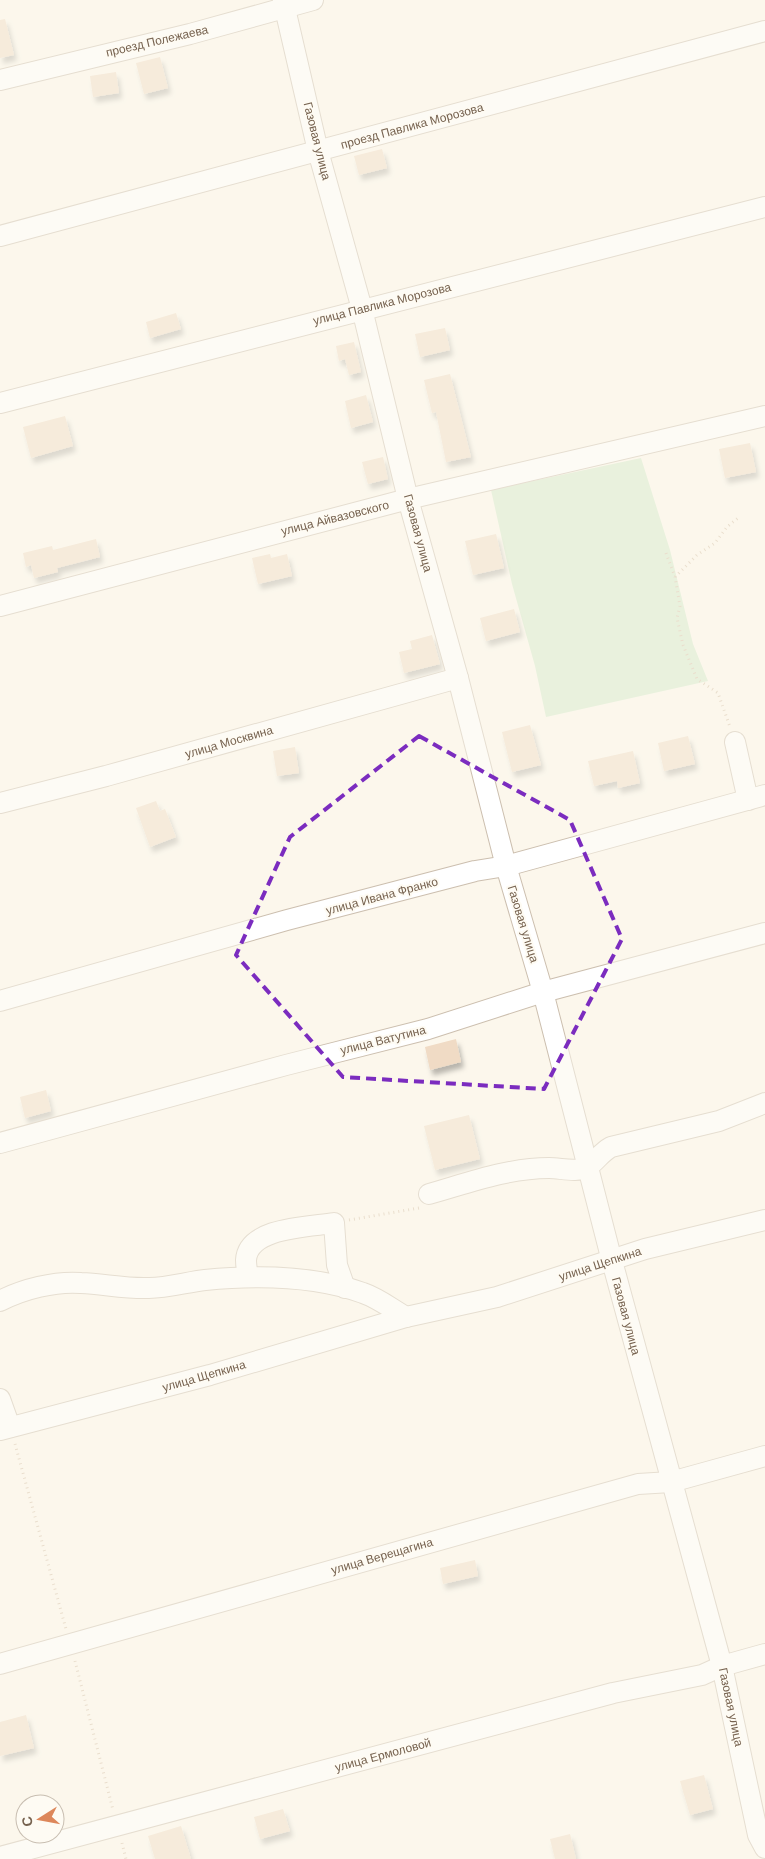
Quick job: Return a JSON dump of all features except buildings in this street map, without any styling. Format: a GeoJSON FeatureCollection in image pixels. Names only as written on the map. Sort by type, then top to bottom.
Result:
{"type":"FeatureCollection","features":[{"type":"Feature","properties":{"kind":"street","name":"проезд Полежаева"},"geometry":{"type":"LineString","coordinates":[[0,80],[190,34],[284,4],[312,0]]}},
{"type":"Feature","properties":{"kind":"street","name":"Газовая улица"},"geometry":{"type":"LineString","coordinates":[[284,4],[318,152],[362,309],[408,499],[458,678],[506,866],[543,992],[612,1261],[722,1666],[758,1835],[765,1848]]}},
{"type":"Feature","properties":{"kind":"street","name":"проезд Павлика Морозова"},"geometry":{"type":"LineString","coordinates":[[0,236],[765,31]]}},
{"type":"Feature","properties":{"kind":"street","name":"улица Павлика Морозова"},"geometry":{"type":"LineString","coordinates":[[0,403],[765,207]]}},
{"type":"Feature","properties":{"kind":"street","name":"улица Айвазовского"},"geometry":{"type":"LineString","coordinates":[[0,606],[408,499],[765,416]]}},
{"type":"Feature","properties":{"kind":"street","name":"улица Москвина"},"geometry":{"type":"LineString","coordinates":[[0,803],[106,776],[458,678]]}},
{"type":"Feature","properties":{"kind":"street"},"geometry":{"type":"LineString","coordinates":[[735,742],[756,797]]}},
{"type":"Feature","properties":{"kind":"street","name":"улица Ивана Франко"},"geometry":{"type":"LineString","coordinates":[[0,1001],[287,920],[475,871],[506,866],[756,797]]}},
{"type":"Feature","properties":{"kind":"street","name":"улица Ватутина"},"geometry":{"type":"LineString","coordinates":[[0,1144],[286,1065],[428,1029],[543,992],[765,933]]}},
{"type":"Feature","properties":{"kind":"street"},"geometry":{"type":"LineString","coordinates":[[429,1194],[509,1172],[547,1168],[578,1170],[588,1166],[600,1153],[611,1147],[719,1121],[765,1103]]}},
{"type":"Feature","properties":{"kind":"street","name":"улица Щепкина"},"geometry":{"type":"LineString","coordinates":[[5,1429],[210,1374],[406,1317],[497,1296],[645,1249],[765,1220]]}},
{"type":"Feature","properties":{"kind":"street"},"geometry":{"type":"LineString","coordinates":[[248,1276],[246,1260],[252,1245],[265,1234],[334,1223],[337,1265],[345,1288]]}},
{"type":"Feature","properties":{"kind":"street"},"geometry":{"type":"LineString","coordinates":[[0,1301],[12,1295],[46,1286],[80,1283],[121,1288],[152,1288],[248,1276],[293,1279],[345,1288],[365,1294],[406,1317]]}},
{"type":"Feature","properties":{"kind":"street"},"geometry":{"type":"LineString","coordinates":[[0,1399],[5,1429]]}},
{"type":"Feature","properties":{"kind":"street","name":"улица Верещагина"},"geometry":{"type":"LineString","coordinates":[[0,1664],[638,1484],[672,1482],[765,1456]]}},
{"type":"Feature","properties":{"kind":"street","name":"улица Ермоловой"},"geometry":{"type":"LineString","coordinates":[[0,1857],[613,1693],[702,1675],[722,1666],[765,1654]]}},
{"type":"Feature","properties":{"kind":"street"},"geometry":{"type":"LineString","coordinates":[[758,1859],[765,1856]]}},
{"type":"Feature","properties":{"kind":"path"},"geometry":{"type":"LineString","coordinates":[[675,577],[697,554],[715,543],[727,527],[738,518]]}},
{"type":"Feature","properties":{"kind":"path"},"geometry":{"type":"LineString","coordinates":[[666,553],[675,577],[680,606],[677,618],[683,645],[697,679],[718,693],[735,742]]}},
{"type":"Feature","properties":{"kind":"path"},"geometry":{"type":"LineString","coordinates":[[334,1223],[421,1208],[429,1194]]}},
{"type":"Feature","properties":{"kind":"highlighted area"},"geometry":{"type":"Polygon","coordinates":[[[419,736],[570,820],[622,939],[544,1089],[343,1077],[236,955],[290,837],[419,736]]]}},
{"type":"Feature","properties":{"kind":"green space"},"geometry":{"type":"Polygon","coordinates":[[[641,458],[670,550],[693,644],[708,681],[546,717],[535,666],[512,584],[491,490],[641,458]]]}}]}
